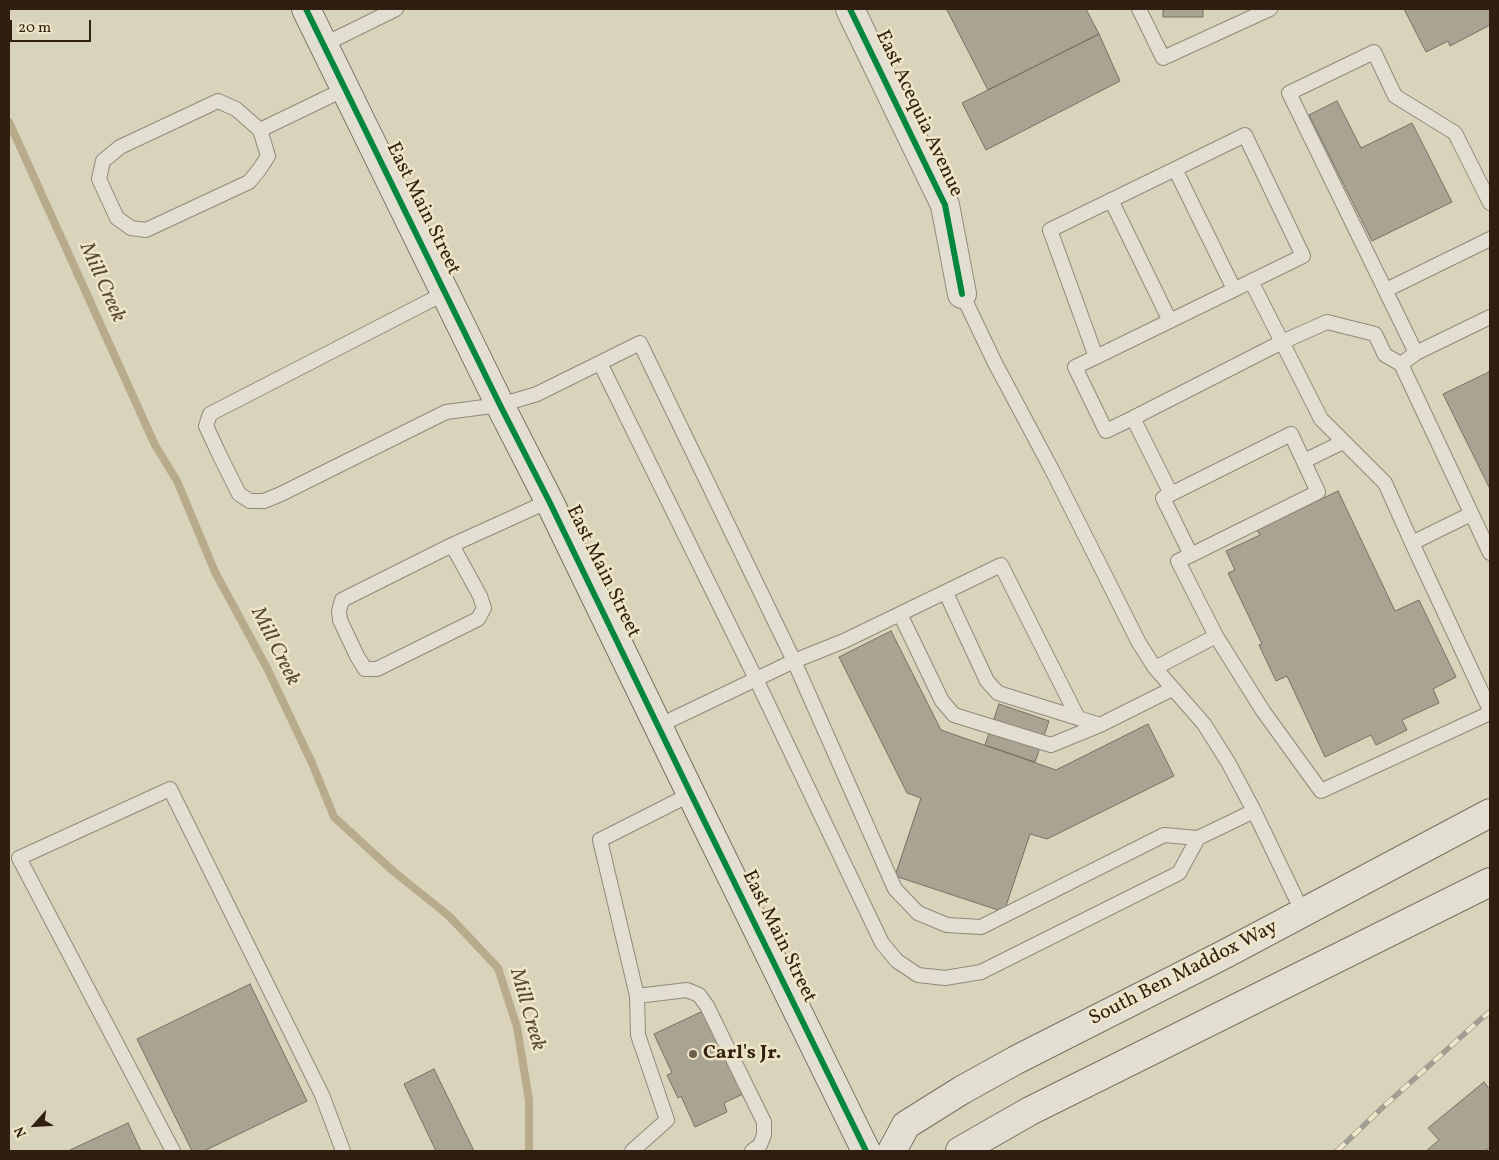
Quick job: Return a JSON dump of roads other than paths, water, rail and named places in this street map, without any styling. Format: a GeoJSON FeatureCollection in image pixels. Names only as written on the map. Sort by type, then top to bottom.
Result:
{"type":"FeatureCollection","features":[{"type":"Feature","properties":{"kind":"street","name":"East Main Street"},"geometry":{"type":"LineString","coordinates":[[306,9],[549,501],[866,1151]]}},
{"type":"Feature","properties":{"kind":"street","name":"East Acequia Avenue"},"geometry":{"type":"LineString","coordinates":[[850,9],[945,205],[962,294]]}},
{"type":"Feature","properties":{"kind":"street","name":"South Ben Maddox Way"},"geometry":{"type":"LineString","coordinates":[[892,1151],[906,1125],[962,1090],[1016,1060],[1303,913],[1490,813]]}},
{"type":"Feature","properties":{"kind":"street"},"geometry":{"type":"LineString","coordinates":[[960,1151],[1038,1107],[1490,882]]}},
{"type":"Feature","properties":{"kind":"lane"},"geometry":{"type":"LineString","coordinates":[[323,46],[396,9]]}},
{"type":"Feature","properties":{"kind":"lane"},"geometry":{"type":"LineString","coordinates":[[1139,9],[1163,58],[1270,9]]}},
{"type":"Feature","properties":{"kind":"lane"},"geometry":{"type":"LineString","coordinates":[[1416,353],[1289,93],[1374,52],[1395,96],[1455,133],[1490,202]]}},
{"type":"Feature","properties":{"kind":"lane"},"geometry":{"type":"LineString","coordinates":[[260,130],[346,89]]}},
{"type":"Feature","properties":{"kind":"lane"},"geometry":{"type":"LineString","coordinates":[[218,101],[236,109],[260,130],[268,156],[248,182],[146,230],[131,228],[117,218],[99,179],[103,161],[120,147],[218,101]]}},
{"type":"Feature","properties":{"kind":"lane"},"geometry":{"type":"LineString","coordinates":[[1096,357],[1050,230],[1245,135],[1303,256],[1075,368],[1106,431],[1282,342],[1326,322],[1375,334],[1385,355],[1401,364],[1490,553]]}},
{"type":"Feature","properties":{"kind":"lane"},"geometry":{"type":"LineString","coordinates":[[1175,169],[1234,289]]}},
{"type":"Feature","properties":{"kind":"lane"},"geometry":{"type":"LineString","coordinates":[[1111,200],[1170,321]]}},
{"type":"Feature","properties":{"kind":"lane"},"geometry":{"type":"LineString","coordinates":[[1386,290],[1490,239]]}},
{"type":"Feature","properties":{"kind":"lane"},"geometry":{"type":"LineString","coordinates":[[1191,555],[1162,498],[1291,434],[1318,492],[1178,562],[1216,636],[1263,711],[1321,791],[1490,711],[1385,483],[1321,419],[1251,281]]}},
{"type":"Feature","properties":{"kind":"lane"},"geometry":{"type":"LineString","coordinates":[[445,293],[210,414],[206,426],[240,494],[250,501],[264,501],[446,412],[500,405],[537,394],[640,343],[794,661],[895,888],[918,913],[947,925],[981,927],[1164,835],[1198,838],[1254,812]]}},
{"type":"Feature","properties":{"kind":"lane"},"geometry":{"type":"LineString","coordinates":[[962,294],[995,363],[1052,470],[1139,643],[1155,668],[1204,724],[1228,762],[1303,913]]}},
{"type":"Feature","properties":{"kind":"lane"},"geometry":{"type":"LineString","coordinates":[[1401,364],[1416,353],[1490,317]]}},
{"type":"Feature","properties":{"kind":"lane"},"geometry":{"type":"LineString","coordinates":[[600,363],[756,679],[882,943],[897,961],[918,974],[945,978],[981,972],[1178,873],[1198,838]]}},
{"type":"Feature","properties":{"kind":"lane"},"geometry":{"type":"LineString","coordinates":[[1133,418],[1171,494]]}},
{"type":"Feature","properties":{"kind":"lane"},"geometry":{"type":"LineString","coordinates":[[1304,461],[1343,442]]}},
{"type":"Feature","properties":{"kind":"lane"},"geometry":{"type":"LineString","coordinates":[[452,545],[480,596],[484,608],[478,619],[377,669],[366,669],[357,656],[340,620],[339,611],[342,600],[452,545],[549,501]]}},
{"type":"Feature","properties":{"kind":"lane"},"geometry":{"type":"LineString","coordinates":[[1412,543],[1471,514]]}},
{"type":"Feature","properties":{"kind":"lane"},"geometry":{"type":"LineString","coordinates":[[658,726],[794,661],[844,641],[1001,565],[1078,718]]}},
{"type":"Feature","properties":{"kind":"lane"},"geometry":{"type":"LineString","coordinates":[[946,593],[987,681],[998,693],[1100,725]]}},
{"type":"Feature","properties":{"kind":"lane"},"geometry":{"type":"LineString","coordinates":[[900,614],[942,701],[954,715],[1051,745],[1100,725],[1172,689]]}},
{"type":"Feature","properties":{"kind":"lane"},"geometry":{"type":"LineString","coordinates":[[1155,668],[1216,636]]}},
{"type":"Feature","properties":{"kind":"lane"},"geometry":{"type":"LineString","coordinates":[[173,1151],[14,861],[170,789],[322,1095],[343,1151]]}},
{"type":"Feature","properties":{"kind":"lane"},"geometry":{"type":"LineString","coordinates":[[632,1151],[645,1146],[667,1120],[638,1035],[636,996],[600,840],[691,794]]}},
{"type":"Feature","properties":{"kind":"lane"},"geometry":{"type":"LineString","coordinates":[[636,996],[687,990],[699,994],[707,1006],[764,1122],[764,1135],[760,1145],[752,1151]]}},
{"type":"Feature","properties":{"kind":"waterway","name":"Mill Creek"},"geometry":{"type":"LineString","coordinates":[[9,122],[155,445],[177,481],[215,572],[267,668],[312,763],[334,817],[393,871],[449,916],[498,968],[517,1027],[529,1100],[529,1151]]}},
{"type":"Feature","properties":{"kind":"railway"},"geometry":{"type":"LineString","coordinates":[[1337,1151],[1382,1108],[1490,1012]]}},
{"type":"Feature","properties":{"kind":"place","name":"Carl's Jr."},"geometry":{"type":"Point","coordinates":[693,1054]}}]}
